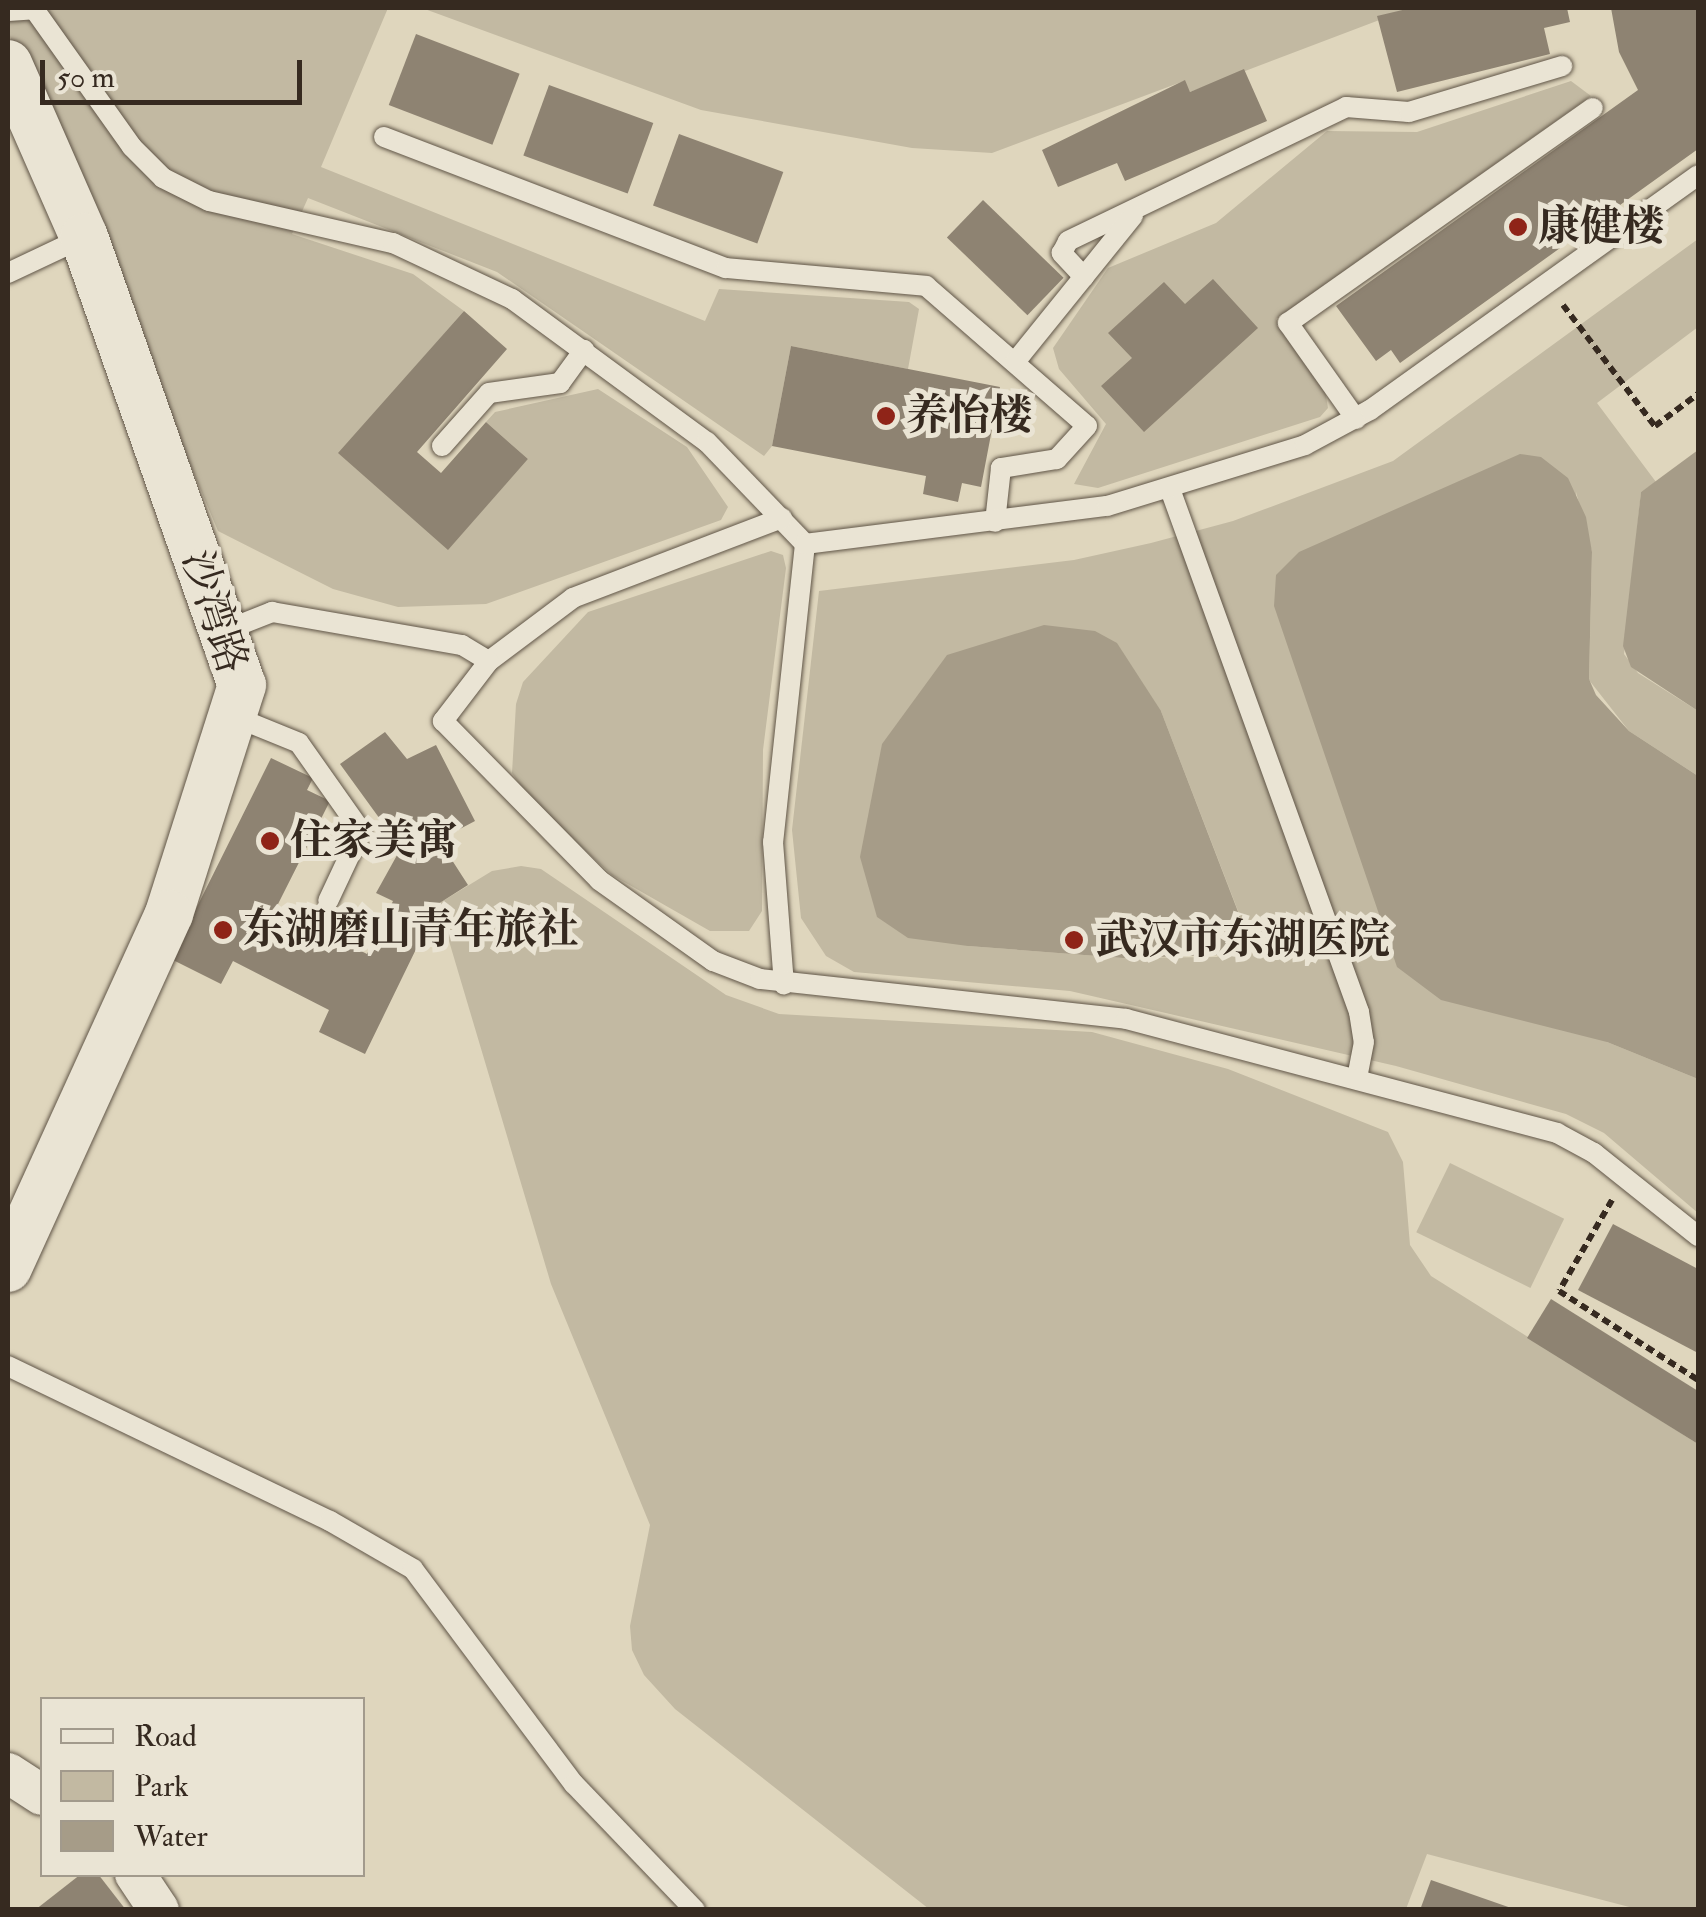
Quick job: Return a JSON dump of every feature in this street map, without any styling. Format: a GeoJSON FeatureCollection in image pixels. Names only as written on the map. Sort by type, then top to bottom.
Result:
{"type":"FeatureCollection","features":[{"type":"Feature","properties":{"kind":"street","name":"沙湾路"},"geometry":{"type":"LineString","coordinates":[[8,64],[84,237],[242,684],[169,914],[8,1268]]}},
{"type":"Feature","properties":{"kind":"street"},"geometry":{"type":"LineString","coordinates":[[8,1772],[40,1794]]}},
{"type":"Feature","properties":{"kind":"street"},"geometry":{"type":"LineString","coordinates":[[138,1877],[160,1910]]}},
{"type":"Feature","properties":{"kind":"lane"},"geometry":{"type":"LineString","coordinates":[[8,11],[34,8],[132,146],[182,190],[423,255],[512,299],[721,454],[806,544],[772,842],[784,985]]}},
{"type":"Feature","properties":{"kind":"lane"},"geometry":{"type":"LineString","coordinates":[[1084,277],[1062,253],[1068,240],[1136,213],[1346,107],[1409,112],[1562,66]]}},
{"type":"Feature","properties":{"kind":"lane"},"geometry":{"type":"LineString","coordinates":[[1356,419],[1288,323],[1592,108]]}},
{"type":"Feature","properties":{"kind":"lane"},"geometry":{"type":"LineString","coordinates":[[384,138],[726,268],[926,286],[1088,430],[1057,459],[1002,468],[995,522]]}},
{"type":"Feature","properties":{"kind":"lane"},"geometry":{"type":"LineString","coordinates":[[806,544],[995,522],[1170,489],[1305,445],[1356,419],[1698,176]]}},
{"type":"Feature","properties":{"kind":"lane"},"geometry":{"type":"LineString","coordinates":[[1014,362],[1136,213]]}},
{"type":"Feature","properties":{"kind":"lane"},"geometry":{"type":"LineString","coordinates":[[8,273],[84,237]]}},
{"type":"Feature","properties":{"kind":"lane"},"geometry":{"type":"LineString","coordinates":[[442,446],[489,392],[560,383],[584,350]]}},
{"type":"Feature","properties":{"kind":"lane"},"geometry":{"type":"LineString","coordinates":[[1170,489],[1359,1012],[1364,1042],[1357,1080]]}},
{"type":"Feature","properties":{"kind":"lane"},"geometry":{"type":"LineString","coordinates":[[782,518],[574,598],[489,662],[442,721],[522,809],[651,920],[713,961],[784,985],[1082,1011],[1557,1133],[1630,1182],[1698,1236]]}},
{"type":"Feature","properties":{"kind":"lane"},"geometry":{"type":"LineString","coordinates":[[224,631],[272,612],[462,645],[489,662]]}},
{"type":"Feature","properties":{"kind":"lane"},"geometry":{"type":"LineString","coordinates":[[232,716],[299,744],[361,831],[328,900]]}},
{"type":"Feature","properties":{"kind":"lane"},"geometry":{"type":"LineString","coordinates":[[8,1366],[330,1522],[413,1569],[574,1784],[695,1910]]}},
{"type":"Feature","properties":{"kind":"path"},"geometry":{"type":"LineString","coordinates":[[1547,284],[1655,426],[1698,394]]}},
{"type":"Feature","properties":{"kind":"path"},"geometry":{"type":"LineString","coordinates":[[1630,1182],[1601,1212],[1560,1292],[1698,1380]]}},
{"type":"Feature","properties":{"kind":"green space"},"geometry":{"type":"Polygon","coordinates":[[[8,8],[388,8],[321,167],[705,321],[719,289],[909,302],[919,309],[908,369],[791,346],[772,446],[764,456],[497,272],[308,198],[292,234],[413,274],[464,311],[339,453],[448,549],[528,459],[486,422],[495,412],[598,389],[687,447],[728,507],[721,520],[486,604],[398,607],[333,589],[218,531],[8,32],[8,8]]]}},
{"type":"Feature","properties":{"kind":"green space"},"geometry":{"type":"Polygon","coordinates":[[[422,8],[1411,8],[1190,92],[1184,81],[992,153],[912,148],[701,110],[422,8]]]}},
{"type":"Feature","properties":{"kind":"green space"},"geometry":{"type":"Polygon","coordinates":[[[1571,81],[1591,96],[1276,319],[1325,390],[1328,408],[1320,417],[1098,488],[1074,484],[1106,424],[1059,369],[1053,348],[1108,268],[1216,223],[1327,131],[1417,132],[1571,81]]]}},
{"type":"Feature","properties":{"kind":"green space"},"geometry":{"type":"Polygon","coordinates":[[[1698,239],[1698,327],[1597,403],[1656,482],[1641,492],[1624,654],[1638,673],[1698,711],[1698,776],[1629,731],[1589,680],[1592,552],[1576,492],[1607,1042],[1698,1079],[1698,1213],[1604,1133],[1566,1114],[1396,1066],[1070,991],[854,972],[826,956],[801,918],[792,830],[819,591],[1074,560],[1151,543],[1233,521],[1393,461],[1698,239]],[[1161,711],[968,946],[1123,958],[1217,957],[1238,937],[1240,916],[1161,711]]]}},
{"type":"Feature","properties":{"kind":"green space"},"geometry":{"type":"Polygon","coordinates":[[[771,551],[783,555],[786,568],[763,750],[762,911],[749,931],[710,931],[612,875],[530,800],[512,773],[516,704],[523,682],[588,612],[771,551]]]}},
{"type":"Feature","properties":{"kind":"green space"},"geometry":{"type":"Polygon","coordinates":[[[521,866],[541,869],[726,995],[779,1014],[1092,1032],[1228,1069],[1388,1132],[1403,1162],[1410,1245],[1431,1276],[1698,1444],[1698,1909],[1637,1909],[1427,1854],[1406,1909],[929,1909],[675,1709],[644,1675],[632,1650],[630,1626],[650,1525],[551,1284],[438,904],[492,871],[521,866]]]}},
{"type":"Feature","properties":{"kind":"green space"},"geometry":{"type":"Polygon","coordinates":[[[1450,1163],[1564,1219],[1530,1288],[1416,1232],[1450,1163]]]}},
{"type":"Feature","properties":{"kind":"water"},"geometry":{"type":"Polygon","coordinates":[[[1698,450],[1698,711],[1631,667],[1623,646],[1641,492],[1698,450]]]}},
{"type":"Feature","properties":{"kind":"water"},"geometry":{"type":"Polygon","coordinates":[[[1520,454],[1541,457],[1568,478],[1586,517],[1592,552],[1589,679],[1596,695],[1629,731],[1698,776],[1698,1079],[1607,1042],[1441,1000],[1397,967],[1274,606],[1276,575],[1299,552],[1520,454]]]}},
{"type":"Feature","properties":{"kind":"water"},"geometry":{"type":"Polygon","coordinates":[[[1044,625],[1095,631],[1117,643],[1161,711],[1242,922],[1238,937],[1221,955],[1123,958],[968,946],[908,938],[877,917],[860,857],[882,744],[947,655],[1044,625]]]}},
{"type":"Feature","properties":{"kind":"building"},"geometry":{"type":"Polygon","coordinates":[[[1411,8],[1567,8],[1570,22],[1544,28],[1550,54],[1397,92],[1377,16],[1411,8]]]}},
{"type":"Feature","properties":{"kind":"building","name":"康健楼"},"geometry":{"type":"Polygon","coordinates":[[[1611,8],[1698,8],[1698,149],[1400,363],[1391,350],[1376,361],[1336,306],[1638,90],[1619,52],[1611,8]]]}},
{"type":"Feature","properties":{"kind":"building"},"geometry":{"type":"Polygon","coordinates":[[[416,34],[520,74],[492,145],[389,105],[416,34]]]}},
{"type":"Feature","properties":{"kind":"building"},"geometry":{"type":"Polygon","coordinates":[[[1244,69],[1267,121],[1125,181],[1117,163],[1058,187],[1042,150],[1185,80],[1190,92],[1244,69]]]}},
{"type":"Feature","properties":{"kind":"building"},"geometry":{"type":"Polygon","coordinates":[[[549,85],[653,123],[628,193],[523,155],[549,85]]]}},
{"type":"Feature","properties":{"kind":"building"},"geometry":{"type":"Polygon","coordinates":[[[679,134],[783,172],[757,243],[653,205],[679,134]]]}},
{"type":"Feature","properties":{"kind":"building"},"geometry":{"type":"Polygon","coordinates":[[[983,200],[1064,278],[1027,315],[947,237],[983,200]]]}},
{"type":"Feature","properties":{"kind":"building"},"geometry":{"type":"Polygon","coordinates":[[[1213,279],[1258,328],[1144,432],[1101,386],[1132,358],[1108,333],[1164,282],[1185,304],[1213,279]]]}},
{"type":"Feature","properties":{"kind":"building"},"geometry":{"type":"Polygon","coordinates":[[[464,311],[507,349],[417,452],[441,473],[486,422],[528,459],[448,550],[338,453],[464,311]]]}},
{"type":"Feature","properties":{"kind":"building","name":"养怡楼"},"geometry":{"type":"Polygon","coordinates":[[[791,346],[1000,387],[981,487],[962,483],[958,502],[923,494],[926,476],[772,446],[791,346]]]}},
{"type":"Feature","properties":{"kind":"building"},"geometry":{"type":"Polygon","coordinates":[[[385,732],[407,759],[436,745],[475,821],[439,840],[468,885],[438,904],[365,1054],[319,1032],[329,1010],[233,961],[221,984],[171,959],[271,758],[313,778],[307,790],[330,801],[276,908],[367,954],[393,901],[376,893],[401,848],[340,764],[385,732]]]}},
{"type":"Feature","properties":{"kind":"building"},"geometry":{"type":"Polygon","coordinates":[[[1613,1224],[1698,1269],[1698,1353],[1578,1290],[1613,1224]]]}},
{"type":"Feature","properties":{"kind":"building"},"geometry":{"type":"Polygon","coordinates":[[[1551,1299],[1698,1391],[1698,1444],[1527,1338],[1551,1299]]]}},
{"type":"Feature","properties":{"kind":"building"},"geometry":{"type":"Polygon","coordinates":[[[77,1877],[100,1877],[126,1910],[35,1910],[77,1877]]]}},
{"type":"Feature","properties":{"kind":"building"},"geometry":{"type":"Polygon","coordinates":[[[1431,1880],[1514,1909],[1514,1910],[1420,1910],[1431,1880]]]}},
{"type":"Feature","properties":{"kind":"place","name":"康健楼"},"geometry":{"type":"Point","coordinates":[1518,227]}},
{"type":"Feature","properties":{"kind":"place","name":"养怡楼"},"geometry":{"type":"Point","coordinates":[886,416]}},
{"type":"Feature","properties":{"kind":"place","name":"住家美寓"},"geometry":{"type":"Point","coordinates":[270,841]}},
{"type":"Feature","properties":{"kind":"place","name":"东湖磨山青年旅社"},"geometry":{"type":"Point","coordinates":[223,930]}},
{"type":"Feature","properties":{"kind":"place","name":"武汉市东湖医院"},"geometry":{"type":"Point","coordinates":[1074,940]}}]}
